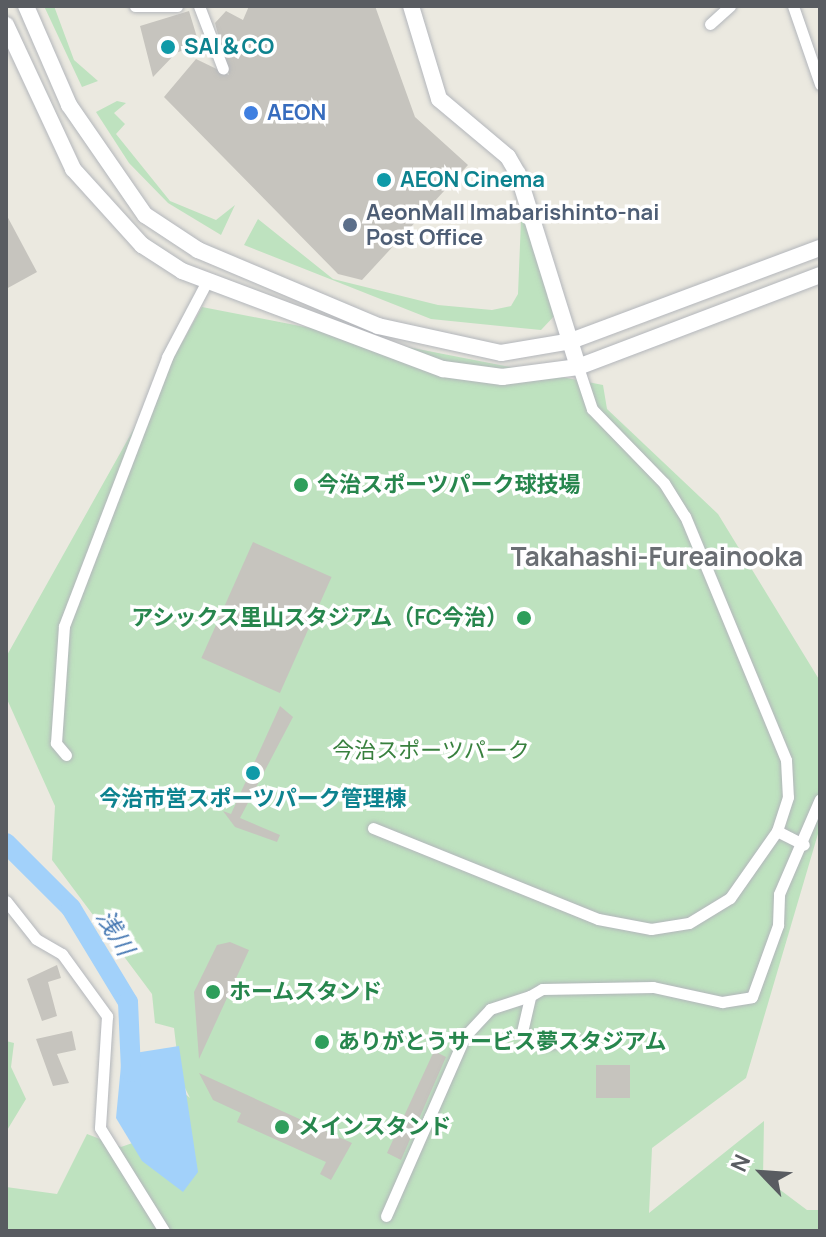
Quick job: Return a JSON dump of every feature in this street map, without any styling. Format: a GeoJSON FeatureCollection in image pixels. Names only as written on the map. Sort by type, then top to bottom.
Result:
{"type":"FeatureCollection","features":[{"type":"Feature","properties":{"kind":"street"},"geometry":{"type":"LineString","coordinates":[[26,6],[102,163],[145,215],[198,250],[378,326],[450,346],[501,353],[571,341],[820,248]]}},
{"type":"Feature","properties":{"kind":"street"},"geometry":{"type":"LineString","coordinates":[[142,7],[177,6]]}},
{"type":"Feature","properties":{"kind":"street"},"geometry":{"type":"LineString","coordinates":[[199,6],[223,69]]}},
{"type":"Feature","properties":{"kind":"street"},"geometry":{"type":"LineString","coordinates":[[373,828],[598,919],[651,929],[689,923],[730,898],[777,831],[788,797],[786,760],[691,530],[664,483],[592,409],[518,174],[508,157],[439,99],[411,6]]}},
{"type":"Feature","properties":{"kind":"street"},"geometry":{"type":"LineString","coordinates":[[710,24],[730,6]]}},
{"type":"Feature","properties":{"kind":"street"},"geometry":{"type":"LineString","coordinates":[[793,6],[820,84]]}},
{"type":"Feature","properties":{"kind":"street"},"geometry":{"type":"LineString","coordinates":[[6,25],[61,146],[102,207],[142,245],[207,281],[443,369],[502,377],[578,367],[820,275]]}},
{"type":"Feature","properties":{"kind":"street"},"geometry":{"type":"LineString","coordinates":[[66,755],[56,743],[64,626],[167,357],[207,281]]}},
{"type":"Feature","properties":{"kind":"street"},"geometry":{"type":"LineString","coordinates":[[386,1216],[465,1036],[490,1009],[542,989],[653,987],[741,1004],[766,967],[779,894],[804,845],[820,799]]}},
{"type":"Feature","properties":{"kind":"street"},"geometry":{"type":"LineString","coordinates":[[777,831],[804,845]]}},
{"type":"Feature","properties":{"kind":"street"},"geometry":{"type":"LineString","coordinates":[[6,901],[36,939],[62,954],[107,1016],[100,1128],[164,1231]]}},
{"type":"Feature","properties":{"kind":"street"},"geometry":{"type":"LineString","coordinates":[[530,996],[522,1032],[541,1044],[575,1040]]}},
{"type":"Feature","properties":{"kind":"green space"},"geometry":{"type":"Polygon","coordinates":[[[44,6],[54,6],[74,60],[98,81],[82,87],[44,6]]]}},
{"type":"Feature","properties":{"kind":"green space"},"geometry":{"type":"Polygon","coordinates":[[[117,101],[126,103],[114,113],[125,124],[116,134],[170,201],[216,220],[235,205],[221,235],[168,203],[129,163],[96,112],[117,101]]]}},
{"type":"Feature","properties":{"kind":"green space"},"geometry":{"type":"Polygon","coordinates":[[[522,195],[557,313],[541,330],[431,319],[244,245],[258,219],[333,279],[438,305],[492,310],[511,306],[518,294],[522,195]]]}},
{"type":"Feature","properties":{"kind":"green space","name":"今治スポーツパーク"},"geometry":{"type":"Polygon","coordinates":[[[202,307],[603,385],[607,409],[718,514],[820,681],[820,827],[746,1078],[652,1148],[649,1213],[764,1121],[763,1177],[807,1210],[820,1210],[820,1231],[6,1231],[6,1187],[57,1194],[87,1134],[121,1147],[141,1140],[161,1073],[190,1098],[180,1078],[174,1028],[155,1023],[152,994],[52,860],[55,806],[6,697],[6,657],[202,307]]]}},
{"type":"Feature","properties":{"kind":"green space"},"geometry":{"type":"Polygon","coordinates":[[[6,1041],[14,1043],[11,1067],[26,1099],[6,1132],[6,1041]]]}},
{"type":"Feature","properties":{"kind":"water"},"geometry":{"type":"Polygon","coordinates":[[[179,1046],[198,1172],[183,1192],[142,1161],[116,1118],[122,1055],[179,1046]]]}},
{"type":"Feature","properties":{"kind":"building"},"geometry":{"type":"Polygon","coordinates":[[[249,6],[375,6],[415,117],[468,165],[362,280],[338,274],[164,97],[196,59],[229,75],[215,23],[226,11],[243,20],[249,6]]]}},
{"type":"Feature","properties":{"kind":"building","name":"SAI＆CO"},"geometry":{"type":"Polygon","coordinates":[[[189,11],[199,44],[176,53],[153,77],[140,26],[189,11]]]}},
{"type":"Feature","properties":{"kind":"building"},"geometry":{"type":"Polygon","coordinates":[[[6,214],[37,272],[6,289],[6,214]]]}},
{"type":"Feature","properties":{"kind":"building"},"geometry":{"type":"Polygon","coordinates":[[[253,542],[332,577],[280,693],[201,658],[253,542]]]}},
{"type":"Feature","properties":{"kind":"building","name":"今治市営スポーツパーク管理棟"},"geometry":{"type":"Polygon","coordinates":[[[280,706],[293,717],[240,818],[280,835],[277,842],[235,827],[223,811],[231,814],[280,706]]]}},
{"type":"Feature","properties":{"kind":"building"},"geometry":{"type":"Polygon","coordinates":[[[230,942],[249,950],[199,1059],[194,992],[217,945],[230,942]]]}},
{"type":"Feature","properties":{"kind":"building"},"geometry":{"type":"Polygon","coordinates":[[[57,965],[61,978],[48,982],[57,1016],[42,1021],[27,979],[57,965]]]}},
{"type":"Feature","properties":{"kind":"building"},"geometry":{"type":"Polygon","coordinates":[[[72,1031],[76,1050],[57,1054],[69,1083],[53,1086],[36,1039],[72,1031]]]}},
{"type":"Feature","properties":{"kind":"building"},"geometry":{"type":"Polygon","coordinates":[[[434,1051],[446,1057],[401,1160],[387,1153],[434,1051]]]}},
{"type":"Feature","properties":{"kind":"building"},"geometry":{"type":"Polygon","coordinates":[[[596,1065],[630,1065],[630,1098],[596,1098],[596,1065]]]}},
{"type":"Feature","properties":{"kind":"building"},"geometry":{"type":"Polygon","coordinates":[[[199,1073],[352,1143],[331,1180],[320,1174],[326,1162],[237,1122],[241,1113],[213,1100],[199,1073]]]}},
{"type":"Feature","properties":{"kind":"waterway","name":"浅川"},"geometry":{"type":"LineString","coordinates":[[6,843],[71,908],[128,1002],[131,1072]]}},
{"type":"Feature","properties":{"kind":"place","name":"SAI＆CO"},"geometry":{"type":"Point","coordinates":[168,47]}},
{"type":"Feature","properties":{"kind":"place","name":"AEON"},"geometry":{"type":"Point","coordinates":[251,113]}},
{"type":"Feature","properties":{"kind":"place","name":"AEON Cinema"},"geometry":{"type":"Point","coordinates":[384,180]}},
{"type":"Feature","properties":{"kind":"place","name":"AeonMall Imabarishinto-nai Post Office"},"geometry":{"type":"Point","coordinates":[350,225]}},
{"type":"Feature","properties":{"kind":"place","name":"今治スポーツパーク球技場"},"geometry":{"type":"Point","coordinates":[301,485]}},
{"type":"Feature","properties":{"kind":"place","name":"アシックス里山スタジアム（FC今治）"},"geometry":{"type":"Point","coordinates":[524,618]}},
{"type":"Feature","properties":{"kind":"place","name":"今治市営スポーツパーク管理棟"},"geometry":{"type":"Point","coordinates":[253,773]}},
{"type":"Feature","properties":{"kind":"place","name":"ホームスタンド"},"geometry":{"type":"Point","coordinates":[213,992]}},
{"type":"Feature","properties":{"kind":"place","name":"ありがとうサービス夢スタジアム"},"geometry":{"type":"Point","coordinates":[322,1042]}},
{"type":"Feature","properties":{"kind":"place","name":"メインスタンド"},"geometry":{"type":"Point","coordinates":[282,1127]}},
{"type":"Feature","properties":{"kind":"district","name":"Takahashi-Fureainooka"},"geometry":{"type":"Point","coordinates":[657,557]}}]}
